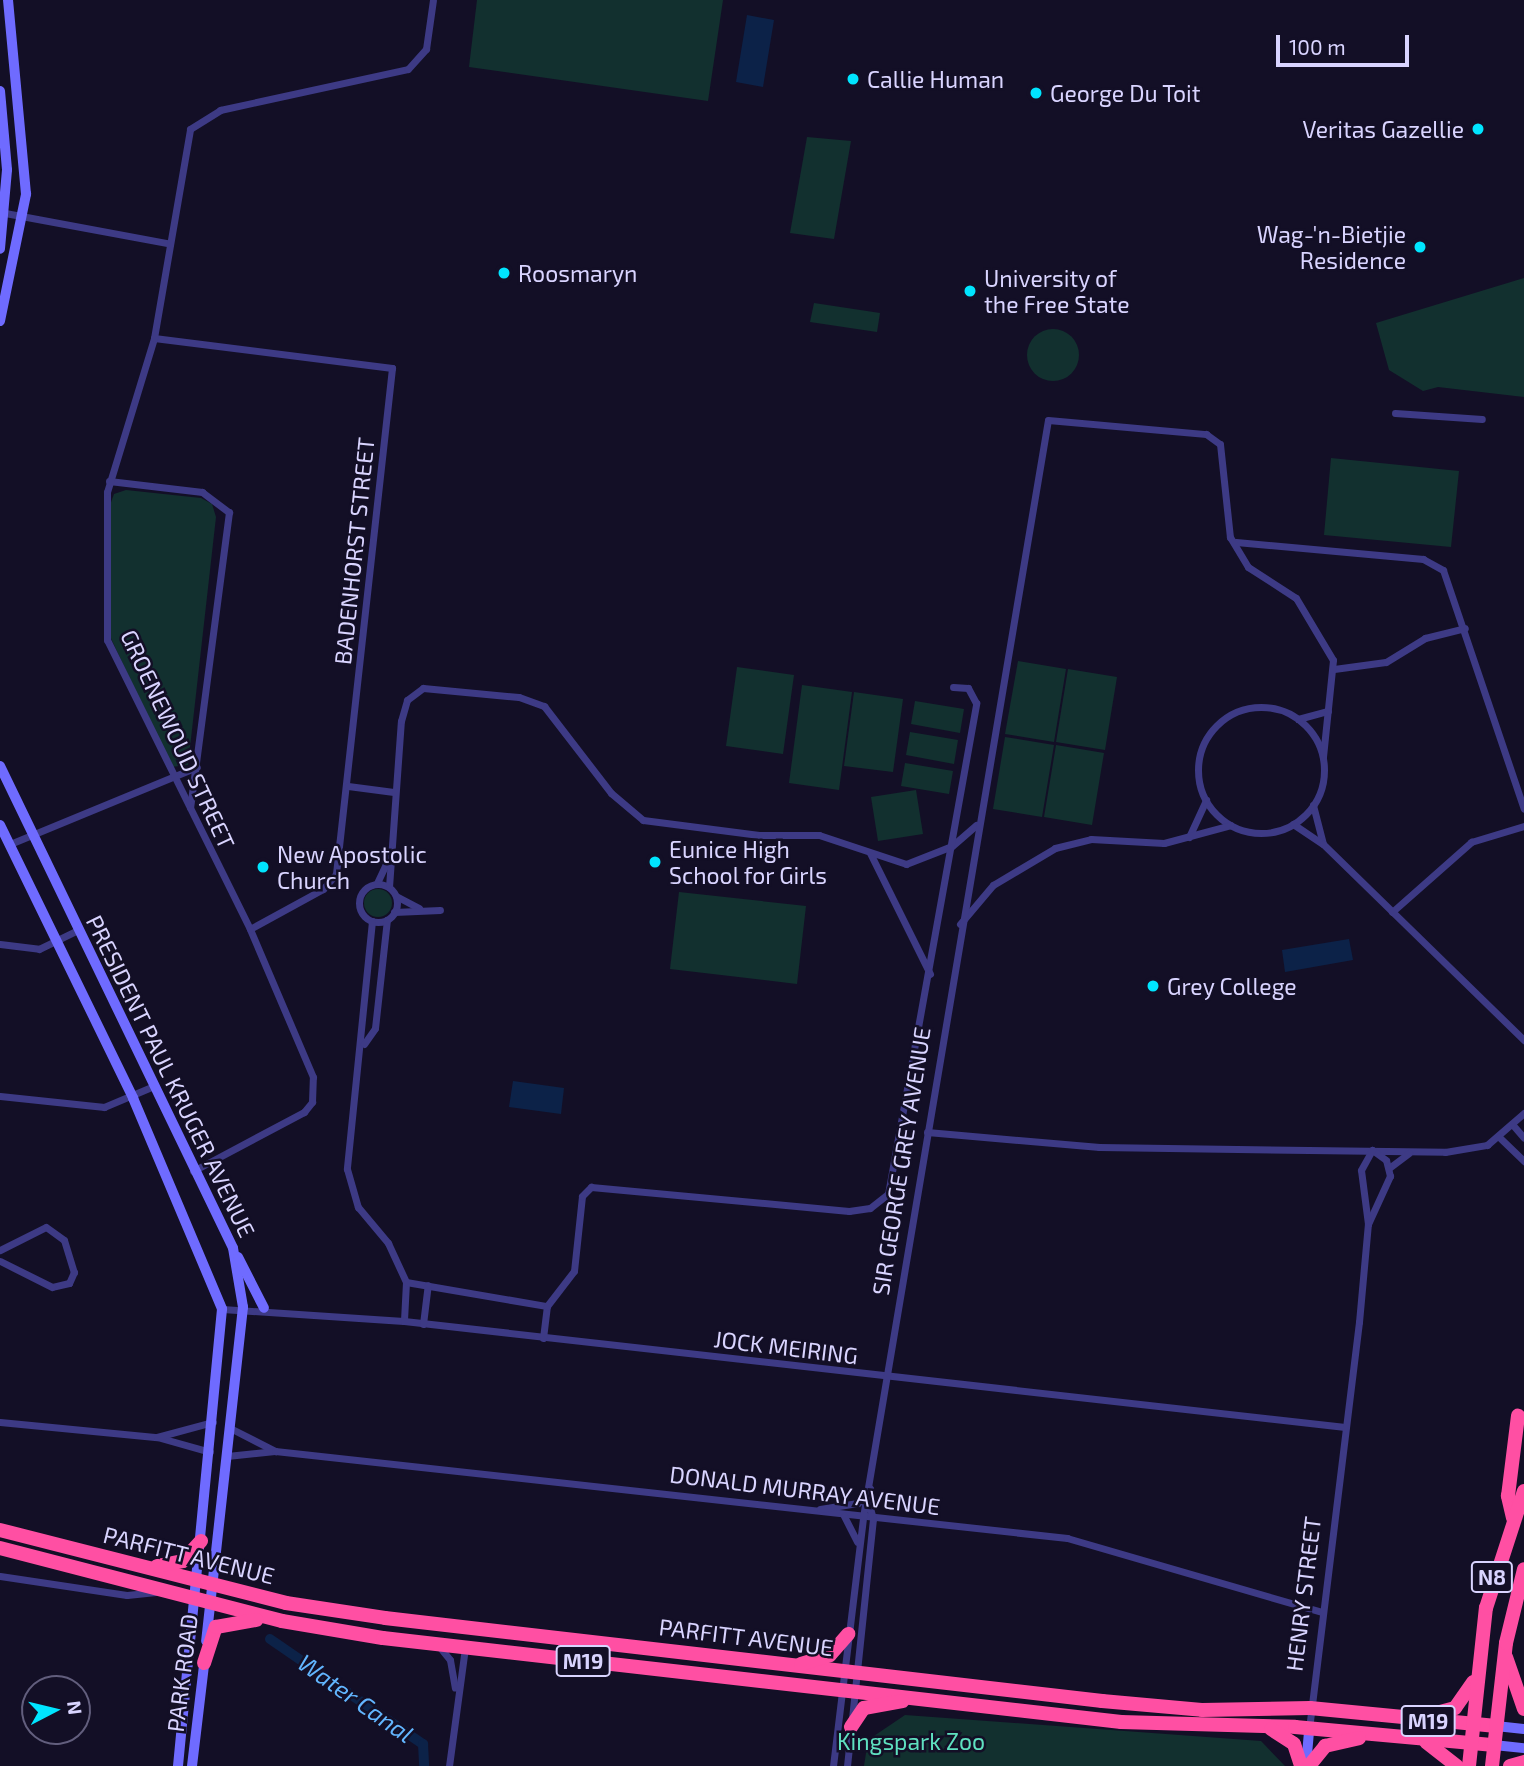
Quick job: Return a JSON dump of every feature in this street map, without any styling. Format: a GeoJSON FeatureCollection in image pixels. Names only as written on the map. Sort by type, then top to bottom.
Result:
{"type":"FeatureCollection","features":[{"type":"Feature","properties":{"kind":"highway"},"geometry":{"type":"LineString","coordinates":[[1513,1518],[1508,1496],[1518,1416]]}},
{"type":"Feature","properties":{"kind":"highway","name":"N8"},"geometry":{"type":"LineString","coordinates":[[1469,1766],[1478,1668],[1493,1576],[1524,1491]]}},
{"type":"Feature","properties":{"kind":"highway","name":"PARFITT AVENUE"},"geometry":{"type":"LineString","coordinates":[[0,1530],[213,1585],[352,1614],[858,1674],[1202,1710],[1310,1709],[1496,1726]]}},
{"type":"Feature","properties":{"kind":"highway"},"geometry":{"type":"LineString","coordinates":[[142,1566],[183,1561],[201,1541]]}},
{"type":"Feature","properties":{"kind":"highway","name":"PARFITT AVENUE"},"geometry":{"type":"LineString","coordinates":[[0,1548],[282,1621],[438,1645],[849,1689],[1121,1722],[1309,1729],[1494,1745]]}},
{"type":"Feature","properties":{"kind":"highway","name":"N8"},"geometry":{"type":"LineString","coordinates":[[1492,1766],[1505,1652],[1524,1569]]}},
{"type":"Feature","properties":{"kind":"highway"},"geometry":{"type":"LineString","coordinates":[[352,1614],[371,1625],[450,1635],[465,1648]]}},
{"type":"Feature","properties":{"kind":"highway"},"geometry":{"type":"LineString","coordinates":[[204,1663],[223,1623],[282,1621]]}},
{"type":"Feature","properties":{"kind":"highway"},"geometry":{"type":"LineString","coordinates":[[494,1630],[507,1643],[553,1648],[573,1660]]}},
{"type":"Feature","properties":{"kind":"highway"},"geometry":{"type":"LineString","coordinates":[[793,1666],[830,1655],[848,1634]]}},
{"type":"Feature","properties":{"kind":"highway"},"geometry":{"type":"LineString","coordinates":[[1505,1652],[1524,1709]]}},
{"type":"Feature","properties":{"kind":"highway"},"geometry":{"type":"LineString","coordinates":[[1410,1719],[1455,1708],[1478,1668]]}},
{"type":"Feature","properties":{"kind":"highway"},"geometry":{"type":"LineString","coordinates":[[1044,1693],[1057,1709],[1121,1722]]}},
{"type":"Feature","properties":{"kind":"highway"},"geometry":{"type":"LineString","coordinates":[[851,1727],[864,1708],[921,1698]]}},
{"type":"Feature","properties":{"kind":"highway"},"geometry":{"type":"LineString","coordinates":[[1263,1727],[1287,1737],[1306,1766],[1325,1746],[1378,1734]]}},
{"type":"Feature","properties":{"kind":"highway"},"geometry":{"type":"LineString","coordinates":[[1411,1738],[1439,1748],[1457,1766]]}},
{"type":"Feature","properties":{"kind":"highway"},"geometry":{"type":"LineString","coordinates":[[1510,1766],[1524,1762]]}},
{"type":"Feature","properties":{"kind":"street"},"geometry":{"type":"LineString","coordinates":[[0,321],[25,215],[21,100],[8,0]]}},
{"type":"Feature","properties":{"kind":"street","name":"GROENEWOUD STREET"},"geometry":{"type":"LineString","coordinates":[[192,1171],[295,1118],[312,1102],[309,1065],[250,929],[171,774],[106,635],[109,481],[154,338],[184,142],[196,122],[220,110],[408,69],[426,50],[433,0]]}},
{"type":"Feature","properties":{"kind":"street"},"geometry":{"type":"LineString","coordinates":[[0,249],[5,213],[1,99],[21,100]]}},
{"type":"Feature","properties":{"kind":"street"},"geometry":{"type":"LineString","coordinates":[[5,213],[167,243]]}},
{"type":"Feature","properties":{"kind":"street","name":"BADENHORST STREET"},"geometry":{"type":"LineString","coordinates":[[154,338],[392,368],[348,786],[336,874],[323,889],[250,929]]}},
{"type":"Feature","properties":{"kind":"street"},"geometry":{"type":"LineString","coordinates":[[1395,412],[1482,419]]}},
{"type":"Feature","properties":{"kind":"street","name":"SIR GEORGE GREY AVENUE"},"geometry":{"type":"LineString","coordinates":[[849,1689],[843,1672],[858,1546],[863,1517],[869,1503],[885,1378],[1044,424],[1063,419],[1213,437],[1223,452],[1227,532],[1236,542]]}},
{"type":"Feature","properties":{"kind":"street"},"geometry":{"type":"LineString","coordinates":[[109,481],[202,492],[229,512],[190,808]]}},
{"type":"Feature","properties":{"kind":"street"},"geometry":{"type":"LineString","coordinates":[[107,492],[127,484]]}},
{"type":"Feature","properties":{"kind":"street"},"geometry":{"type":"LineString","coordinates":[[1236,542],[1435,563],[1450,583],[1524,809]]}},
{"type":"Feature","properties":{"kind":"street"},"geometry":{"type":"LineString","coordinates":[[958,928],[987,890],[1055,848],[1091,839],[1164,843],[1231,825],[1262,833],[1293,824],[1314,805],[1323,782],[1323,757],[1334,668],[1296,598],[1248,567],[1236,542]]}},
{"type":"Feature","properties":{"kind":"street"},"geometry":{"type":"LineString","coordinates":[[1334,668],[1386,662],[1425,638],[1465,628]]}},
{"type":"Feature","properties":{"kind":"street"},"geometry":{"type":"LineString","coordinates":[[543,1338],[547,1306],[574,1271],[582,1196],[590,1187],[849,1212],[882,1200],[896,1172],[976,703],[973,691],[953,687]]}},
{"type":"Feature","properties":{"kind":"street"},"geometry":{"type":"LineString","coordinates":[[419,908],[396,896],[389,887],[387,861],[401,721],[412,694],[423,688],[519,697],[554,716],[611,793],[643,820],[818,835],[906,864],[952,846],[976,825]]}},
{"type":"Feature","properties":{"kind":"street"},"geometry":{"type":"LineString","coordinates":[[1231,825],[1206,800],[1199,762],[1215,727],[1249,708],[1275,708],[1298,719],[1323,757]]}},
{"type":"Feature","properties":{"kind":"street"},"geometry":{"type":"LineString","coordinates":[[1298,719],[1328,711]]}},
{"type":"Feature","properties":{"kind":"street"},"geometry":{"type":"LineString","coordinates":[[10,844],[171,774],[197,767]]}},
{"type":"Feature","properties":{"kind":"street","name":"PRESIDENT PAUL KRUGER AVENUE"},"geometry":{"type":"LineString","coordinates":[[0,769],[154,1086],[192,1171],[233,1248],[243,1307],[213,1585]]}},
{"type":"Feature","properties":{"kind":"street"},"geometry":{"type":"LineString","coordinates":[[348,786],[394,792]]}},
{"type":"Feature","properties":{"kind":"street"},"geometry":{"type":"LineString","coordinates":[[1189,837],[1206,800]]}},
{"type":"Feature","properties":{"kind":"street"},"geometry":{"type":"LineString","coordinates":[[1314,805],[1323,844]]}},
{"type":"Feature","properties":{"kind":"street"},"geometry":{"type":"LineString","coordinates":[[1293,824],[1323,844],[1524,1040]]}},
{"type":"Feature","properties":{"kind":"street","name":"PRESIDENT PAUL KRUGER AVENUE"},"geometry":{"type":"LineString","coordinates":[[0,825],[133,1098],[222,1308],[216,1420],[210,1452],[196,1599]]}},
{"type":"Feature","properties":{"kind":"street"},"geometry":{"type":"LineString","coordinates":[[1392,912],[1471,842],[1524,826]]}},
{"type":"Feature","properties":{"kind":"street"},"geometry":{"type":"LineString","coordinates":[[870,852],[930,974]]}},
{"type":"Feature","properties":{"kind":"street"},"geometry":{"type":"LineString","coordinates":[[387,861],[377,883],[363,890],[358,903],[372,921],[359,1027],[364,1044],[348,1178],[358,1207],[388,1243],[406,1282],[404,1321]]}},
{"type":"Feature","properties":{"kind":"street"},"geometry":{"type":"LineString","coordinates":[[377,883],[389,887]]}},
{"type":"Feature","properties":{"kind":"street"},"geometry":{"type":"LineString","coordinates":[[364,1044],[375,1028],[387,920],[394,912],[396,896]]}},
{"type":"Feature","properties":{"kind":"street"},"geometry":{"type":"LineString","coordinates":[[394,912],[419,908],[440,910]]}},
{"type":"Feature","properties":{"kind":"street"},"geometry":{"type":"LineString","coordinates":[[372,921],[387,920]]}},
{"type":"Feature","properties":{"kind":"street"},"geometry":{"type":"LineString","coordinates":[[0,944],[39,949],[78,930]]}},
{"type":"Feature","properties":{"kind":"street"},"geometry":{"type":"LineString","coordinates":[[0,1096],[99,1107],[133,1098],[154,1086]]}},
{"type":"Feature","properties":{"kind":"street"},"geometry":{"type":"LineString","coordinates":[[927,1132],[1066,1145],[1467,1150],[1499,1137],[1524,1113]]}},
{"type":"Feature","properties":{"kind":"street"},"geometry":{"type":"LineString","coordinates":[[1512,1124],[1524,1138]]}},
{"type":"Feature","properties":{"kind":"street"},"geometry":{"type":"LineString","coordinates":[[1499,1137],[1524,1161]]}},
{"type":"Feature","properties":{"kind":"street"},"geometry":{"type":"LineString","coordinates":[[1371,1150],[1389,1168]]}},
{"type":"Feature","properties":{"kind":"street"},"geometry":{"type":"LineString","coordinates":[[1368,1224],[1361,1170],[1371,1150]]}},
{"type":"Feature","properties":{"kind":"street"},"geometry":{"type":"LineString","coordinates":[[1368,1224],[1389,1168],[1413,1151]]}},
{"type":"Feature","properties":{"kind":"street","name":"HENRY STREET"},"geometry":{"type":"LineString","coordinates":[[1306,1766],[1310,1709],[1368,1224]]}},
{"type":"Feature","properties":{"kind":"street"},"geometry":{"type":"LineString","coordinates":[[0,1250],[46,1227],[64,1240],[73,1278],[52,1287],[0,1261]]}},
{"type":"Feature","properties":{"kind":"street"},"geometry":{"type":"LineString","coordinates":[[233,1248],[264,1308]]}},
{"type":"Feature","properties":{"kind":"street"},"geometry":{"type":"LineString","coordinates":[[406,1282],[547,1306]]}},
{"type":"Feature","properties":{"kind":"street"},"geometry":{"type":"LineString","coordinates":[[424,1324],[428,1285]]}},
{"type":"Feature","properties":{"kind":"street","name":"JOCK MEIRING"},"geometry":{"type":"LineString","coordinates":[[222,1308],[264,1308],[404,1321],[885,1378],[1345,1427]]}},
{"type":"Feature","properties":{"kind":"street"},"geometry":{"type":"LineString","coordinates":[[157,1437],[216,1420]]}},
{"type":"Feature","properties":{"kind":"street"},"geometry":{"type":"LineString","coordinates":[[0,1422],[157,1437],[210,1452]]}},
{"type":"Feature","properties":{"kind":"street","name":"DONALD MURRAY AVENUE"},"geometry":{"type":"LineString","coordinates":[[230,1428],[275,1451]]}},
{"type":"Feature","properties":{"kind":"street","name":"DONALD MURRAY AVENUE"},"geometry":{"type":"LineString","coordinates":[[228,1456],[275,1451],[1094,1542],[1322,1612]]}},
{"type":"Feature","properties":{"kind":"street"},"geometry":{"type":"LineString","coordinates":[[805,1510],[858,1503],[871,1486]]}},
{"type":"Feature","properties":{"kind":"street","name":"SIR GEORGE GREY AVENUE"},"geometry":{"type":"LineString","coordinates":[[849,1689],[858,1674],[873,1518],[869,1503]]}},
{"type":"Feature","properties":{"kind":"street"},"geometry":{"type":"LineString","coordinates":[[843,1516],[858,1546]]}},
{"type":"Feature","properties":{"kind":"street","name":"PARFITT AVENUE"},"geometry":{"type":"LineString","coordinates":[[0,1576],[127,1595],[163,1590]]}},
{"type":"Feature","properties":{"kind":"street","name":"PARK ROAD"},"geometry":{"type":"LineString","coordinates":[[192,1766],[213,1585]]}},
{"type":"Feature","properties":{"kind":"street","name":"PARK ROAD"},"geometry":{"type":"LineString","coordinates":[[178,1766],[196,1599]]}},
{"type":"Feature","properties":{"kind":"street"},"geometry":{"type":"LineString","coordinates":[[438,1645],[450,1660],[456,1696]]}},
{"type":"Feature","properties":{"kind":"street"},"geometry":{"type":"LineString","coordinates":[[449,1766],[456,1696],[465,1648]]}},
{"type":"Feature","properties":{"kind":"street"},"geometry":{"type":"LineString","coordinates":[[847,1766],[851,1727],[849,1689]]}},
{"type":"Feature","properties":{"kind":"street"},"geometry":{"type":"LineString","coordinates":[[833,1766],[849,1689]]}},
{"type":"Feature","properties":{"kind":"street"},"geometry":{"type":"LineString","coordinates":[[1496,1726],[1524,1729]]}},
{"type":"Feature","properties":{"kind":"street"},"geometry":{"type":"LineString","coordinates":[[1494,1745],[1524,1748]]}},
{"type":"Feature","properties":{"kind":"green space"},"geometry":{"type":"Polygon","coordinates":[[[477,0],[723,0],[708,101],[469,67],[477,0]]]}},
{"type":"Feature","properties":{"kind":"green space"},"geometry":{"type":"Polygon","coordinates":[[[807,137],[851,141],[834,239],[790,233],[807,137]]]}},
{"type":"Feature","properties":{"kind":"green space"},"geometry":{"type":"Polygon","coordinates":[[[1524,278],[1524,397],[1438,387],[1423,391],[1389,370],[1376,323],[1524,278]]]}},
{"type":"Feature","properties":{"kind":"green space"},"geometry":{"type":"Polygon","coordinates":[[[814,303],[880,313],[877,332],[810,322],[814,303]]]}},
{"type":"Feature","properties":{"kind":"green space"},"geometry":{"type":"Polygon","coordinates":[[[1053,329],[1072,336],[1079,355],[1072,374],[1053,381],[1034,374],[1027,355],[1034,336],[1053,329]]]}},
{"type":"Feature","properties":{"kind":"green space"},"geometry":{"type":"Polygon","coordinates":[[[1331,458],[1459,471],[1451,547],[1324,535],[1331,458]]]}},
{"type":"Feature","properties":{"kind":"green space"},"geometry":{"type":"Polygon","coordinates":[[[126,490],[201,498],[212,504],[216,517],[188,765],[171,767],[108,632],[109,508],[114,494],[126,490]]]}},
{"type":"Feature","properties":{"kind":"green space"},"geometry":{"type":"Polygon","coordinates":[[[1018,661],[1066,669],[1054,742],[1005,734],[1018,661]]]}},
{"type":"Feature","properties":{"kind":"green space"},"geometry":{"type":"Polygon","coordinates":[[[737,667],[794,675],[783,754],[726,746],[737,667]]]}},
{"type":"Feature","properties":{"kind":"green space"},"geometry":{"type":"Polygon","coordinates":[[[1068,669],[1117,677],[1105,750],[1056,742],[1068,669]]]}},
{"type":"Feature","properties":{"kind":"green space"},"geometry":{"type":"Polygon","coordinates":[[[802,685],[852,692],[839,790],[789,783],[802,685]]]}},
{"type":"Feature","properties":{"kind":"green space"},"geometry":{"type":"Polygon","coordinates":[[[854,692],[903,699],[893,772],[844,766],[854,692]]]}},
{"type":"Feature","properties":{"kind":"green space"},"geometry":{"type":"Polygon","coordinates":[[[915,701],[964,709],[960,733],[911,724],[915,701]]]}},
{"type":"Feature","properties":{"kind":"green space"},"geometry":{"type":"Polygon","coordinates":[[[910,732],[958,740],[954,764],[906,755],[910,732]]]}},
{"type":"Feature","properties":{"kind":"green space"},"geometry":{"type":"Polygon","coordinates":[[[1005,737],[1054,745],[1042,817],[993,809],[1005,737]]]}},
{"type":"Feature","properties":{"kind":"green space"},"geometry":{"type":"Polygon","coordinates":[[[1056,745],[1104,753],[1092,825],[1044,817],[1056,745]]]}},
{"type":"Feature","properties":{"kind":"green space"},"geometry":{"type":"Polygon","coordinates":[[[905,763],[953,771],[949,794],[901,786],[905,763]]]}},
{"type":"Feature","properties":{"kind":"green space"},"geometry":{"type":"Polygon","coordinates":[[[916,790],[923,834],[878,841],[871,797],[916,790]]]}},
{"type":"Feature","properties":{"kind":"green space"},"geometry":{"type":"Polygon","coordinates":[[[378,889],[388,893],[392,903],[388,913],[378,917],[368,913],[364,903],[368,893],[378,889]]]}},
{"type":"Feature","properties":{"kind":"green space"},"geometry":{"type":"Polygon","coordinates":[[[679,892],[806,906],[797,984],[670,969],[679,892]]]}},
{"type":"Feature","properties":{"kind":"green space","name":"Kingspark Zoo"},"geometry":{"type":"Polygon","coordinates":[[[905,1715],[1261,1741],[1285,1766],[864,1766],[868,1740],[905,1715]]]}},
{"type":"Feature","properties":{"kind":"water"},"geometry":{"type":"Polygon","coordinates":[[[747,15],[774,20],[763,87],[736,82],[747,15]]]}},
{"type":"Feature","properties":{"kind":"water"},"geometry":{"type":"Polygon","coordinates":[[[1349,939],[1353,960],[1285,972],[1282,950],[1349,939]]]}},
{"type":"Feature","properties":{"kind":"water"},"geometry":{"type":"Polygon","coordinates":[[[513,1081],[564,1088],[561,1114],[509,1107],[513,1081]]]}},
{"type":"Feature","properties":{"kind":"waterway","name":"Water Canal"},"geometry":{"type":"LineString","coordinates":[[270,1639],[423,1744],[424,1766]]}},
{"type":"Feature","properties":{"kind":"place","name":"Callie Human"},"geometry":{"type":"Point","coordinates":[853,79]}},
{"type":"Feature","properties":{"kind":"place","name":"George Du Toit"},"geometry":{"type":"Point","coordinates":[1036,93]}},
{"type":"Feature","properties":{"kind":"place","name":"Veritas Gazellie"},"geometry":{"type":"Point","coordinates":[1478,129]}},
{"type":"Feature","properties":{"kind":"place","name":"Wag-'n-Bietjie Residence"},"geometry":{"type":"Point","coordinates":[1420,247]}},
{"type":"Feature","properties":{"kind":"place","name":"Roosmaryn"},"geometry":{"type":"Point","coordinates":[504,273]}},
{"type":"Feature","properties":{"kind":"place","name":"University of the Free State"},"geometry":{"type":"Point","coordinates":[970,291]}},
{"type":"Feature","properties":{"kind":"place","name":"Eunice High School for Girls"},"geometry":{"type":"Point","coordinates":[655,862]}},
{"type":"Feature","properties":{"kind":"place","name":"New Apostolic Church"},"geometry":{"type":"Point","coordinates":[263,867]}},
{"type":"Feature","properties":{"kind":"place","name":"Grey College"},"geometry":{"type":"Point","coordinates":[1153,986]}}]}
